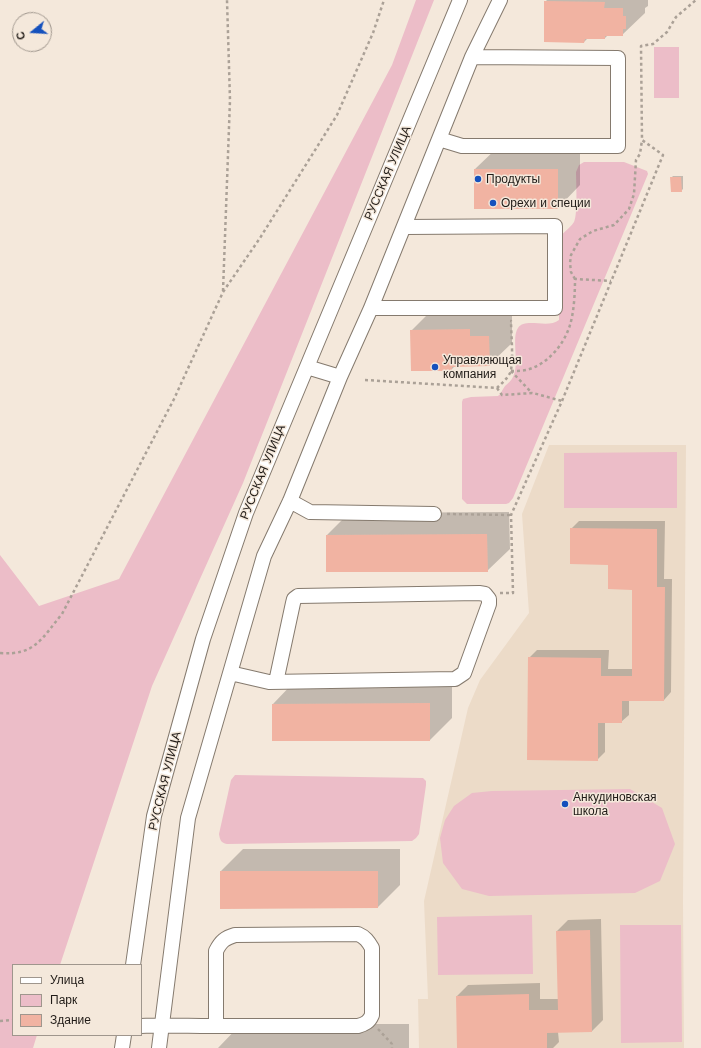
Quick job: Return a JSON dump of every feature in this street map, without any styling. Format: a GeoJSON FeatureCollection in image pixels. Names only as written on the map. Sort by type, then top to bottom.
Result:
{"type":"FeatureCollection","features":[{"type":"Feature","properties":{"kind":"street","name":"РУССКАЯ УЛИЦА"},"geometry":{"type":"LineString","coordinates":[[133,964],[154,816],[203,639],[246,512],[460,0]]}},
{"type":"Feature","properties":{"kind":"street"},"geometry":{"type":"LineString","coordinates":[[158,1048],[188,818],[264,556],[290,501],[340,377],[405,227],[472,57],[500,0]]}},
{"type":"Feature","properties":{"kind":"street"},"geometry":{"type":"LineString","coordinates":[[439,139],[462,146],[618,146],[618,58],[472,57]]}},
{"type":"Feature","properties":{"kind":"street"},"geometry":{"type":"LineString","coordinates":[[371,308],[555,308],[555,226],[405,227]]}},
{"type":"Feature","properties":{"kind":"street"},"geometry":{"type":"LineString","coordinates":[[307,367],[340,377]]}},
{"type":"Feature","properties":{"kind":"street"},"geometry":{"type":"LineString","coordinates":[[290,501],[310,512],[434,514]]}},
{"type":"Feature","properties":{"kind":"street"},"geometry":{"type":"LineString","coordinates":[[230,673],[254,679],[276,682],[455,679],[464,673],[489,604],[489,599],[485,594],[479,593],[298,596],[294,599],[276,682]]}},
{"type":"Feature","properties":{"kind":"street"},"geometry":{"type":"LineString","coordinates":[[142,1026],[161,1025],[216,1026],[358,1026],[365,1024],[370,1020],[372,1015],[372,948],[369,942],[358,934],[235,935],[227,937],[220,943],[216,951],[216,1026]]}},
{"type":"Feature","properties":{"kind":"street"},"geometry":{"type":"LineString","coordinates":[[122,1048],[124,1036]]}},
{"type":"Feature","properties":{"kind":"path"},"geometry":{"type":"LineString","coordinates":[[222,292],[230,100],[227,0]]}},
{"type":"Feature","properties":{"kind":"path"},"geometry":{"type":"LineString","coordinates":[[0,653],[11,654],[26,652],[40,642],[62,614],[174,399],[222,292],[260,238],[337,115],[373,33],[384,0]]}},
{"type":"Feature","properties":{"kind":"path"},"geometry":{"type":"LineString","coordinates":[[511,371],[527,370],[543,362],[558,348],[570,325],[575,291],[575,279],[571,272],[570,263],[571,255],[580,239],[593,231],[614,225],[629,209],[634,194],[636,160],[640,154],[642,140],[641,46],[653,44],[667,32],[676,17],[696,0]]}},
{"type":"Feature","properties":{"kind":"path"},"geometry":{"type":"LineString","coordinates":[[513,593],[511,515],[562,401],[663,155],[642,140]]}},
{"type":"Feature","properties":{"kind":"path"},"geometry":{"type":"LineString","coordinates":[[575,279],[611,281]]}},
{"type":"Feature","properties":{"kind":"path"},"geometry":{"type":"LineString","coordinates":[[365,380],[497,388],[504,382],[511,371],[511,321],[503,321]]}},
{"type":"Feature","properties":{"kind":"path"},"geometry":{"type":"LineString","coordinates":[[511,371],[533,393]]}},
{"type":"Feature","properties":{"kind":"path"},"geometry":{"type":"LineString","coordinates":[[497,388],[502,395],[533,393],[562,401]]}},
{"type":"Feature","properties":{"kind":"path"},"geometry":{"type":"LineString","coordinates":[[434,514],[511,515]]}},
{"type":"Feature","properties":{"kind":"path"},"geometry":{"type":"LineString","coordinates":[[0,1021],[12,1020]]}},
{"type":"Feature","properties":{"kind":"path"},"geometry":{"type":"LineString","coordinates":[[370,1020],[392,1044],[392,1048]]}},
{"type":"Feature","properties":{"kind":"shaded area","name":"Анкудиновская школа"},"geometry":{"type":"Polygon","coordinates":[[[549,445],[686,445],[683,902],[684,1048],[419,1048],[418,999],[428,999],[424,901],[468,708],[480,680],[529,613],[522,514],[549,445]]]}},
{"type":"Feature","properties":{"kind":"green space"},"geometry":{"type":"Polygon","coordinates":[[[416,0],[434,0],[243,483],[152,686],[60,964],[12,964],[12,1036],[37,1036],[33,1048],[0,1048],[0,555],[39,606],[119,579],[392,65],[416,0]]]}},
{"type":"Feature","properties":{"kind":"green space"},"geometry":{"type":"Polygon","coordinates":[[[654,47],[679,47],[679,98],[654,98],[654,47]]]}},
{"type":"Feature","properties":{"kind":"green space"},"geometry":{"type":"Polygon","coordinates":[[[584,162],[624,162],[647,171],[648,174],[513,498],[506,504],[467,504],[462,499],[463,399],[471,397],[498,396],[500,394],[515,372],[515,338],[516,332],[521,325],[526,323],[549,324],[559,320],[559,241],[561,235],[574,222],[576,206],[576,172],[579,165],[584,162]]]}},
{"type":"Feature","properties":{"kind":"green space"},"geometry":{"type":"Polygon","coordinates":[[[677,452],[677,508],[564,508],[564,453],[677,452]]]}},
{"type":"Feature","properties":{"kind":"green space"},"geometry":{"type":"Polygon","coordinates":[[[235,775],[423,778],[426,781],[426,785],[419,834],[412,841],[225,844],[221,841],[219,834],[231,780],[235,775]]]}},
{"type":"Feature","properties":{"kind":"green space"},"geometry":{"type":"Polygon","coordinates":[[[630,789],[662,808],[675,844],[660,881],[635,893],[489,896],[462,889],[443,863],[440,838],[445,820],[454,806],[472,793],[492,791],[630,789]]]}},
{"type":"Feature","properties":{"kind":"green space"},"geometry":{"type":"Polygon","coordinates":[[[532,915],[533,974],[438,975],[437,917],[532,915]]]}},
{"type":"Feature","properties":{"kind":"green space"},"geometry":{"type":"Polygon","coordinates":[[[620,925],[681,925],[682,1042],[621,1043],[620,925]]]}},
{"type":"Feature","properties":{"kind":"building"},"geometry":{"type":"Polygon","coordinates":[[[544,1],[605,2],[604,8],[623,8],[623,16],[626,16],[626,29],[623,29],[623,36],[605,36],[605,39],[585,39],[584,43],[544,42],[544,1]]]}},
{"type":"Feature","properties":{"kind":"building"},"geometry":{"type":"Polygon","coordinates":[[[474,169],[558,169],[558,209],[474,209],[474,169]]]}},
{"type":"Feature","properties":{"kind":"building"},"geometry":{"type":"Polygon","coordinates":[[[670,177],[681,177],[682,192],[671,192],[670,177]]]}},
{"type":"Feature","properties":{"kind":"building"},"geometry":{"type":"Polygon","coordinates":[[[470,329],[470,336],[489,336],[490,366],[452,367],[452,371],[411,371],[410,330],[470,329]]]}},
{"type":"Feature","properties":{"kind":"building"},"geometry":{"type":"Polygon","coordinates":[[[570,528],[657,529],[657,587],[665,587],[664,701],[622,701],[622,723],[598,723],[598,761],[527,760],[528,657],[601,658],[601,676],[632,676],[632,590],[608,589],[608,565],[570,564],[570,528]]]}},
{"type":"Feature","properties":{"kind":"building"},"geometry":{"type":"Polygon","coordinates":[[[487,534],[488,572],[326,572],[326,535],[487,534]]]}},
{"type":"Feature","properties":{"kind":"building"},"geometry":{"type":"Polygon","coordinates":[[[430,703],[430,741],[272,741],[272,704],[430,703]]]}},
{"type":"Feature","properties":{"kind":"building"},"geometry":{"type":"Polygon","coordinates":[[[220,871],[378,871],[378,908],[220,909],[220,871]]]}},
{"type":"Feature","properties":{"kind":"building"},"geometry":{"type":"Polygon","coordinates":[[[590,930],[592,1032],[547,1033],[547,1048],[457,1048],[456,996],[529,994],[529,1010],[558,1010],[556,931],[590,930]]]}},
{"type":"Feature","properties":{"kind":"place","name":"Продукты"},"geometry":{"type":"Point","coordinates":[478,179]}},
{"type":"Feature","properties":{"kind":"place","name":"Орехи и специи"},"geometry":{"type":"Point","coordinates":[493,203]}},
{"type":"Feature","properties":{"kind":"place","name":"Управляющая компания"},"geometry":{"type":"Point","coordinates":[435,367]}},
{"type":"Feature","properties":{"kind":"place","name":"Анкудиновская школа"},"geometry":{"type":"Point","coordinates":[565,804]}}]}
